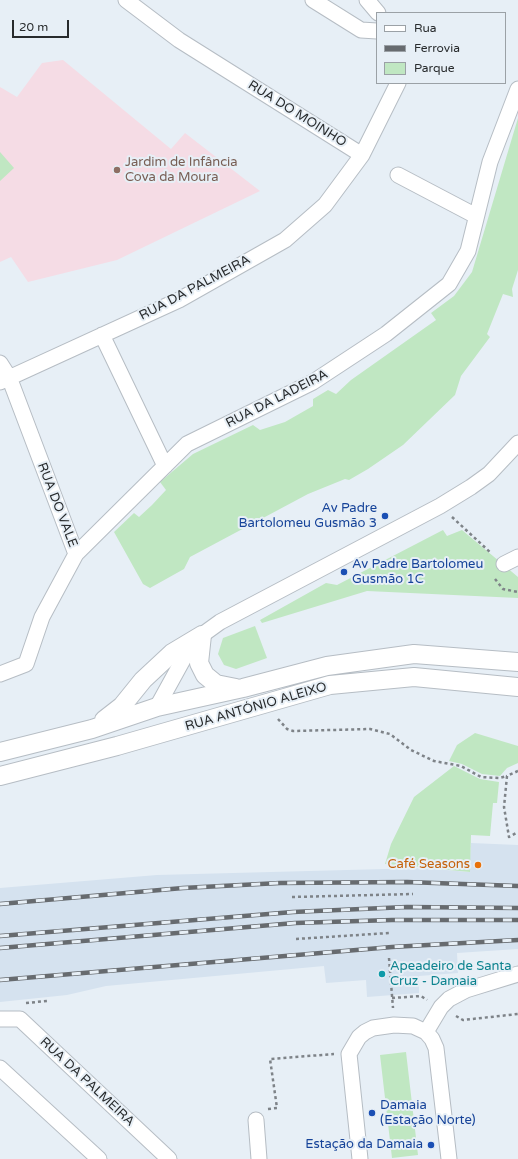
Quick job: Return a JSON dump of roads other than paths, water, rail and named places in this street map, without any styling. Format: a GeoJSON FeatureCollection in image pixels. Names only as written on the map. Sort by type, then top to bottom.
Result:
{"type":"FeatureCollection","features":[{"type":"Feature","properties":{"kind":"street","name":"RUA DO MOINHO"},"geometry":{"type":"LineString","coordinates":[[126,0],[179,40],[362,155]]}},
{"type":"Feature","properties":{"kind":"street"},"geometry":{"type":"LineString","coordinates":[[312,0],[361,30],[376,31]]}},
{"type":"Feature","properties":{"kind":"street"},"geometry":{"type":"LineString","coordinates":[[368,0],[377,12]]}},
{"type":"Feature","properties":{"kind":"street","name":"RUA DA PALMEIRA"},"geometry":{"type":"LineString","coordinates":[[5,380],[179,300],[285,240],[325,204],[362,155],[398,84]]}},
{"type":"Feature","properties":{"kind":"street","name":"RUA DA LADEIRA"},"geometry":{"type":"LineString","coordinates":[[76,554],[187,444],[313,382],[386,334],[449,284],[468,251],[490,162],[518,89]]}},
{"type":"Feature","properties":{"kind":"street"},"geometry":{"type":"LineString","coordinates":[[398,175],[476,216]]}},
{"type":"Feature","properties":{"kind":"street"},"geometry":{"type":"LineString","coordinates":[[102,335],[165,466]]}},
{"type":"Feature","properties":{"kind":"street","name":"RUA DO VALE"},"geometry":{"type":"LineString","coordinates":[[0,363],[5,380],[76,554],[42,617],[26,664],[0,674]]}},
{"type":"Feature","properties":{"kind":"street"},"geometry":{"type":"LineString","coordinates":[[92,729],[122,706],[144,680],[172,654],[220,622],[440,506],[471,488],[518,443]]}},
{"type":"Feature","properties":{"kind":"street"},"geometry":{"type":"LineString","coordinates":[[504,564],[518,557]]}},
{"type":"Feature","properties":{"kind":"street"},"geometry":{"type":"LineString","coordinates":[[202,635],[199,663],[205,675],[216,684],[227,687],[243,688]]}},
{"type":"Feature","properties":{"kind":"street"},"geometry":{"type":"LineString","coordinates":[[117,746],[137,730],[157,707],[184,658],[202,635]]}},
{"type":"Feature","properties":{"kind":"street","name":"RUA ANTÓNIO ALEIXO"},"geometry":{"type":"LineString","coordinates":[[0,752],[92,729],[157,707],[243,688],[327,666],[414,654],[518,662]]}},
{"type":"Feature","properties":{"kind":"street","name":"RUA ANTÓNIO ALEIXO"},"geometry":{"type":"LineString","coordinates":[[0,776],[117,746],[330,685],[414,677],[518,687]]}},
{"type":"Feature","properties":{"kind":"street"},"geometry":{"type":"LineString","coordinates":[[426,1032],[441,1007],[449,999],[466,990],[518,974]]}},
{"type":"Feature","properties":{"kind":"street","name":"RUA DA PALMEIRA"},"geometry":{"type":"LineString","coordinates":[[0,1019],[20,1019],[169,1159]]}},
{"type":"Feature","properties":{"kind":"street"},"geometry":{"type":"LineString","coordinates":[[360,1159],[349,1054],[359,1037],[373,1028],[394,1025],[413,1026],[426,1032],[432,1039],[436,1048],[449,1159]]}},
{"type":"Feature","properties":{"kind":"street"},"geometry":{"type":"LineString","coordinates":[[0,1068],[99,1159]]}},
{"type":"Feature","properties":{"kind":"street"},"geometry":{"type":"LineString","coordinates":[[256,1120],[259,1159]]}},
{"type":"Feature","properties":{"kind":"railway"},"geometry":{"type":"LineString","coordinates":[[0,904],[183,888],[280,883],[407,882],[518,886]]}},
{"type":"Feature","properties":{"kind":"railway"},"geometry":{"type":"LineString","coordinates":[[0,936],[293,912],[407,907],[518,908]]}},
{"type":"Feature","properties":{"kind":"railway"},"geometry":{"type":"LineString","coordinates":[[0,948],[295,923],[392,920],[518,920]]}},
{"type":"Feature","properties":{"kind":"railway"},"geometry":{"type":"LineString","coordinates":[[0,980],[392,947],[518,940]]}},
{"type":"Feature","properties":{"kind":"place","name":"Jardim de Infância Cova da Moura"},"geometry":{"type":"Point","coordinates":[117,170]}},
{"type":"Feature","properties":{"kind":"place","name":"Av Padre Bartolomeu Gusmão 3"},"geometry":{"type":"Point","coordinates":[385,516]}},
{"type":"Feature","properties":{"kind":"place","name":"Av Padre Bartolomeu Gusmão 1C"},"geometry":{"type":"Point","coordinates":[344,572]}},
{"type":"Feature","properties":{"kind":"place","name":"Café Seasons"},"geometry":{"type":"Point","coordinates":[478,865]}},
{"type":"Feature","properties":{"kind":"place","name":"Apeadeiro de Santa Cruz - Damaia"},"geometry":{"type":"Point","coordinates":[382,974]}},
{"type":"Feature","properties":{"kind":"place","name":"Damaia (Estação Norte)"},"geometry":{"type":"Point","coordinates":[372,1113]}},
{"type":"Feature","properties":{"kind":"place","name":"Estação da Damaia"},"geometry":{"type":"Point","coordinates":[431,1145]}}]}
